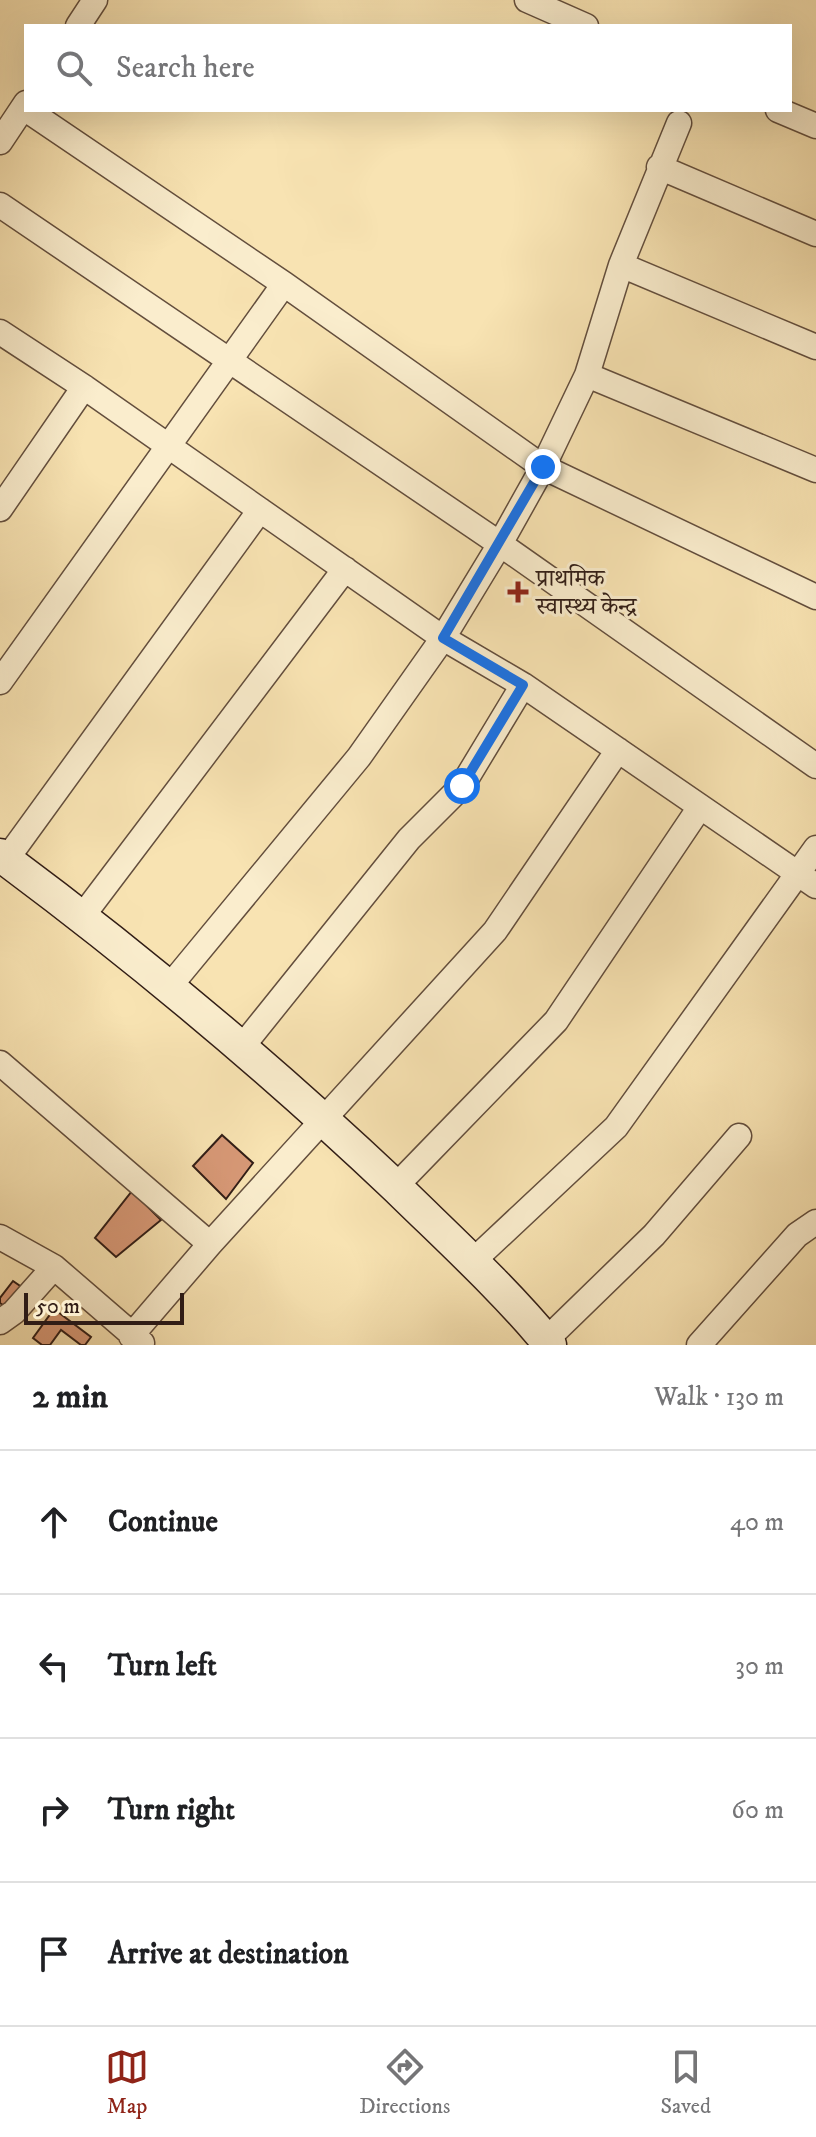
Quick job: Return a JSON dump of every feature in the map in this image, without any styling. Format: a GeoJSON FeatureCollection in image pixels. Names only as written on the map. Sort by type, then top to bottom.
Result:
{"type":"FeatureCollection","features":[{"type":"Feature","properties":{"kind":"street"},"geometry":{"type":"LineString","coordinates":[[79,24],[95,0]]}},
{"type":"Feature","properties":{"kind":"street"},"geometry":{"type":"LineString","coordinates":[[527,0],[581,24]]}},
{"type":"Feature","properties":{"kind":"street"},"geometry":{"type":"LineString","coordinates":[[0,142],[24,111]]}},
{"type":"Feature","properties":{"kind":"street"},"geometry":{"type":"LineString","coordinates":[[32,112],[284,284],[543,467],[816,597]]}},
{"type":"Feature","properties":{"kind":"street"},"geometry":{"type":"LineString","coordinates":[[783,112],[816,126]]}},
{"type":"Feature","properties":{"kind":"street"},"geometry":{"type":"LineString","coordinates":[[169,987],[359,757],[443,638],[500,544],[543,467],[587,375],[621,265],[679,123]]}},
{"type":"Feature","properties":{"kind":"street"},"geometry":{"type":"LineString","coordinates":[[659,167],[816,234]]}},
{"type":"Feature","properties":{"kind":"street"},"geometry":{"type":"LineString","coordinates":[[0,205],[500,544],[816,766]]}},
{"type":"Feature","properties":{"kind":"street"},"geometry":{"type":"LineString","coordinates":[[621,265],[816,347]]}},
{"type":"Feature","properties":{"kind":"street"},"geometry":{"type":"LineString","coordinates":[[0,682],[284,284]]}},
{"type":"Feature","properties":{"kind":"street"},"geometry":{"type":"LineString","coordinates":[[0,332],[84,387],[443,638],[523,685],[807,881]]}},
{"type":"Feature","properties":{"kind":"street"},"geometry":{"type":"LineString","coordinates":[[587,375],[816,470]]}},
{"type":"Feature","properties":{"kind":"street"},"geometry":{"type":"LineString","coordinates":[[0,509],[84,387]]}},
{"type":"Feature","properties":{"kind":"street"},"geometry":{"type":"LineString","coordinates":[[260,510],[3,858],[169,987],[325,1120],[473,1261],[548,1342],[654,1235],[739,1136]]}},
{"type":"Feature","properties":{"kind":"street"},"geometry":{"type":"LineString","coordinates":[[81,918],[345,569]]}},
{"type":"Feature","properties":{"kind":"street"},"geometry":{"type":"LineString","coordinates":[[241,1048],[409,839],[462,786],[523,685]]}},
{"type":"Feature","properties":{"kind":"street"},"geometry":{"type":"LineString","coordinates":[[0,1237],[54,1267],[138,1340],[210,1244],[495,931],[618,750]]}},
{"type":"Feature","properties":{"kind":"street"},"geometry":{"type":"LineString","coordinates":[[395,1187],[556,1021],[700,807]]}},
{"type":"Feature","properties":{"kind":"street"},"geometry":{"type":"LineString","coordinates":[[473,1261],[616,1127],[807,881],[816,848]]}},
{"type":"Feature","properties":{"kind":"street"},"geometry":{"type":"LineString","coordinates":[[0,1063],[210,1244]]}},
{"type":"Feature","properties":{"kind":"street"},"geometry":{"type":"LineString","coordinates":[[699,1345],[797,1235],[816,1222]]}},
{"type":"Feature","properties":{"kind":"street"},"geometry":{"type":"LineString","coordinates":[[0,1322],[14,1312],[54,1267]]}},
{"type":"Feature","properties":{"kind":"building"},"geometry":{"type":"Polygon","coordinates":[[[222,1135],[253,1163],[226,1199],[193,1166],[222,1135]]]}},
{"type":"Feature","properties":{"kind":"building"},"geometry":{"type":"Polygon","coordinates":[[[132,1191],[161,1220],[116,1257],[95,1238],[132,1191]]]}},
{"type":"Feature","properties":{"kind":"building"},"geometry":{"type":"Polygon","coordinates":[[[13,1281],[23,1288],[7,1308],[0,1303],[0,1298],[13,1281]]]}},
{"type":"Feature","properties":{"kind":"building"},"geometry":{"type":"Polygon","coordinates":[[[54,1309],[91,1337],[85,1345],[61,1330],[50,1345],[42,1345],[33,1338],[54,1309]]]}},
{"type":"Feature","properties":{"kind":"place","name":"प्राथमिक स्वास्थ्य केन्द्र"},"geometry":{"type":"Point","coordinates":[518,592]}},
{"type":"Feature","properties":{"kind":"route"},"geometry":{"type":"LineString","coordinates":[[462,786],[523,685],[443,638],[543,467]]}}]}
